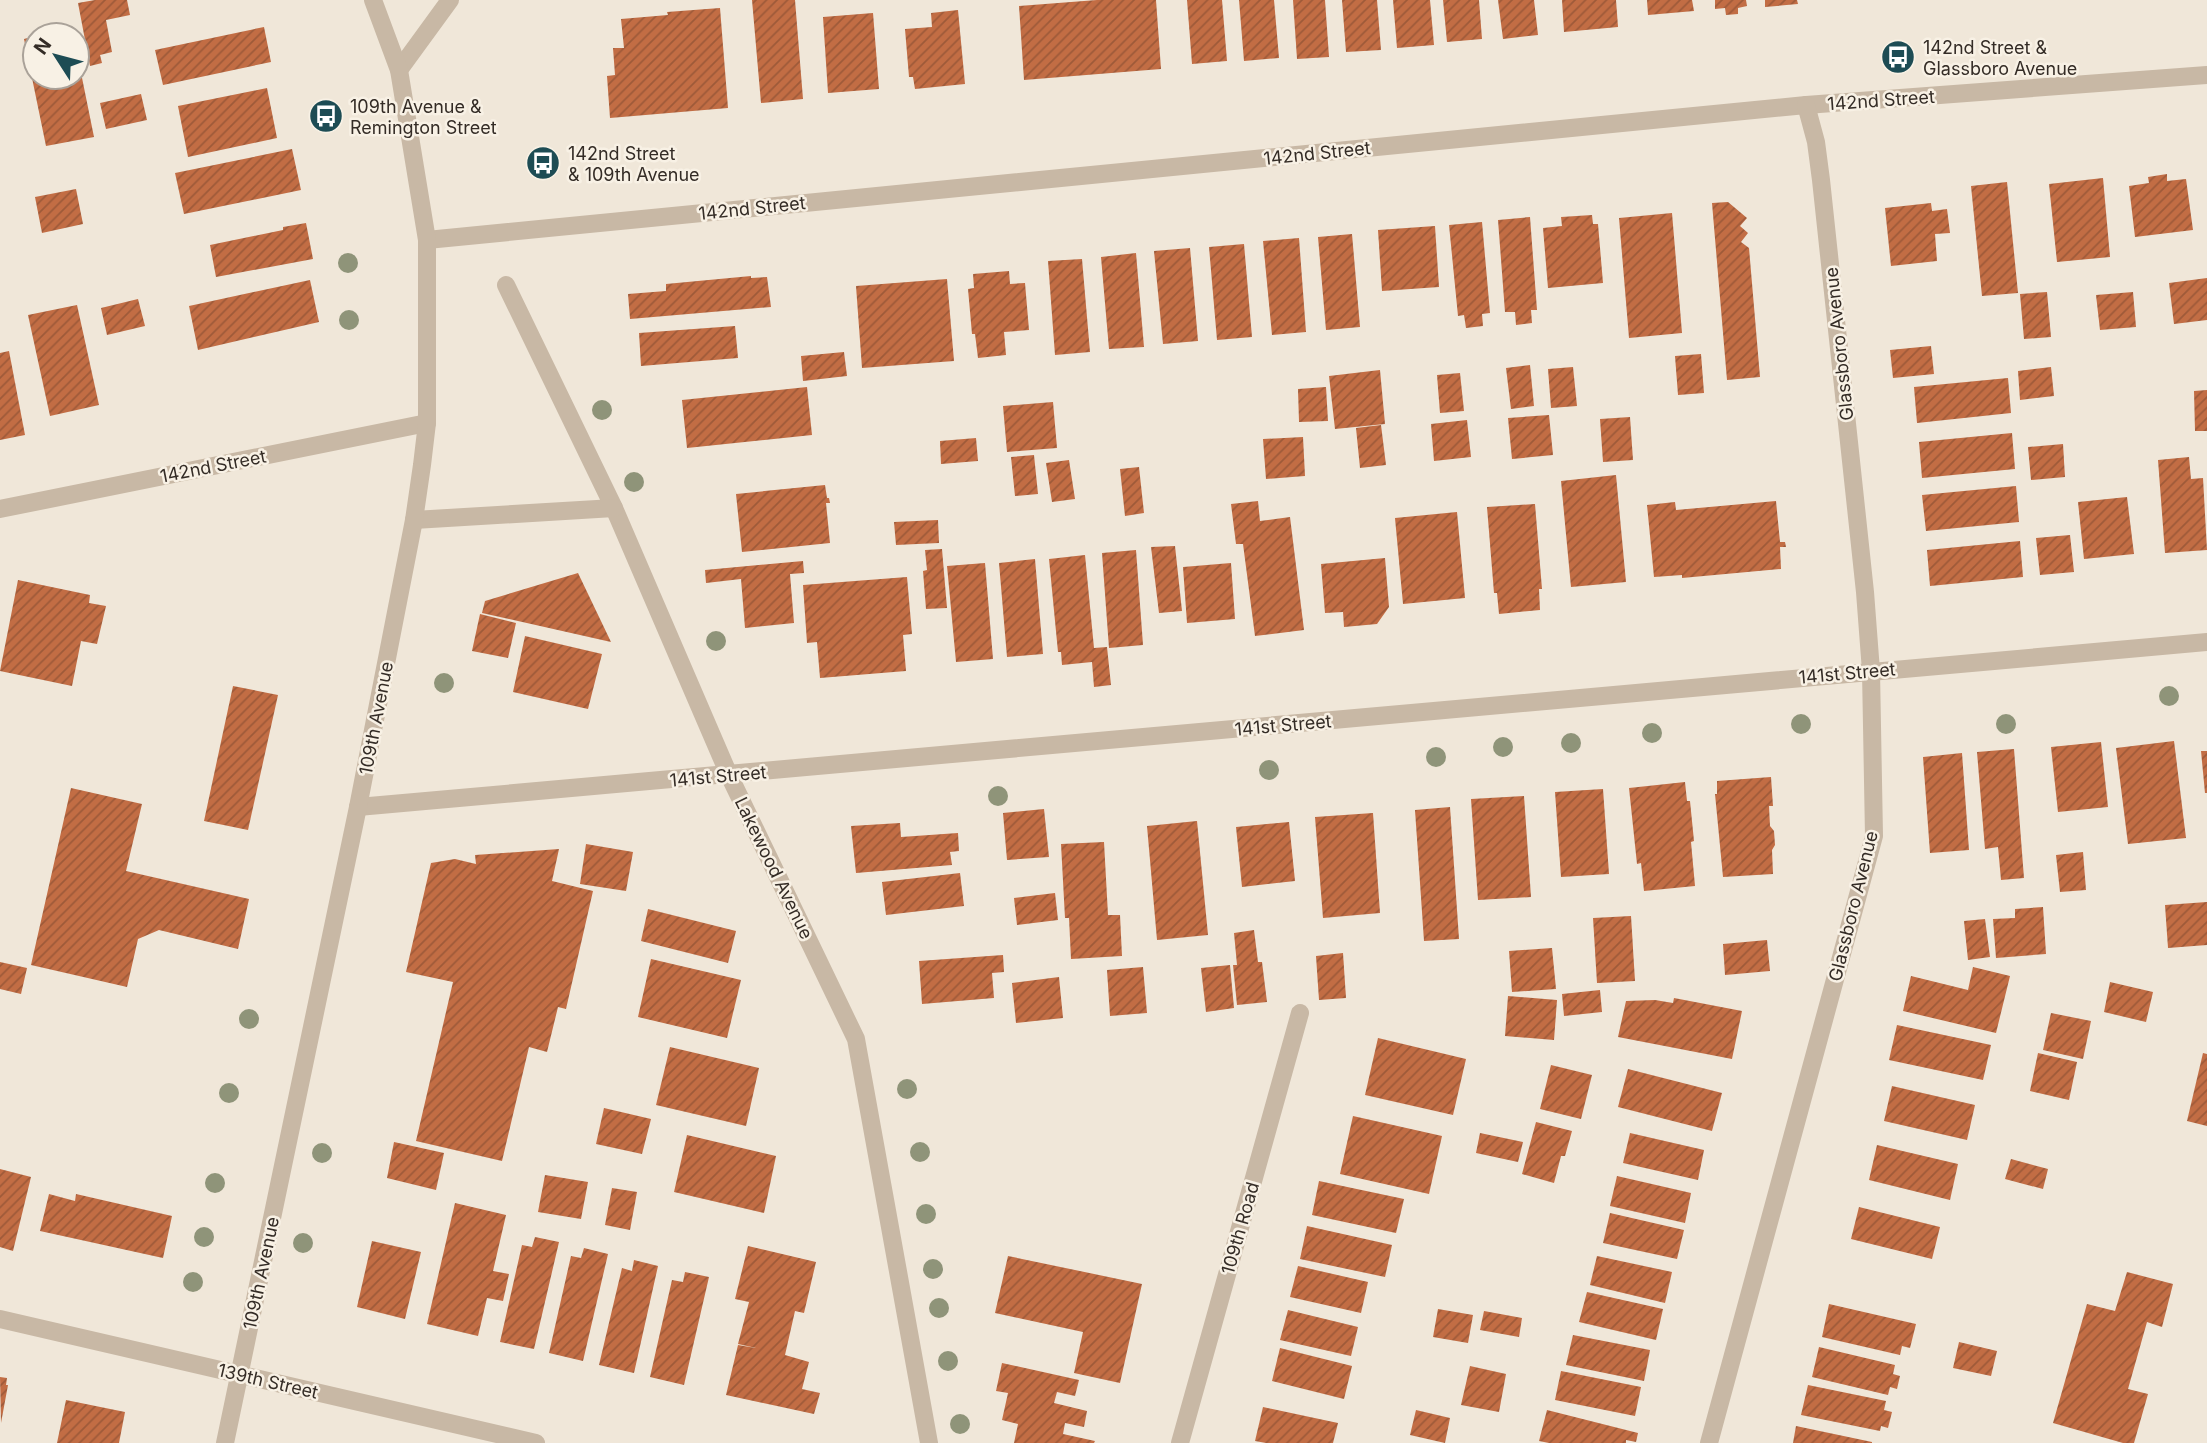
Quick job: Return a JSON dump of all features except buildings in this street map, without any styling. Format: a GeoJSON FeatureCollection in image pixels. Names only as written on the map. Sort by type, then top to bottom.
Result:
{"type":"FeatureCollection","features":[{"type":"Feature","properties":{"kind":"street"},"geometry":{"type":"LineString","coordinates":[[373,0],[399,70]]}},
{"type":"Feature","properties":{"kind":"street"},"geometry":{"type":"LineString","coordinates":[[399,70],[450,0]]}},
{"type":"Feature","properties":{"kind":"street","name":"109th Avenue"},"geometry":{"type":"LineString","coordinates":[[225,1443],[358,807],[414,520],[426,423],[427,240],[399,70]]}},
{"type":"Feature","properties":{"kind":"street","name":"142nd Street"},"geometry":{"type":"LineString","coordinates":[[427,240],[1807,105],[2207,75]]}},
{"type":"Feature","properties":{"kind":"street","name":"Glassboro Avenue"},"geometry":{"type":"LineString","coordinates":[[1709,1443],[1874,836],[1871,671],[1865,592],[1821,180],[1807,105]]}},
{"type":"Feature","properties":{"kind":"street","name":"Lakewood Avenue"},"geometry":{"type":"LineString","coordinates":[[506,285],[614,508],[729,775],[856,1039],[929,1443]]}},
{"type":"Feature","properties":{"kind":"street","name":"142nd Street"},"geometry":{"type":"LineString","coordinates":[[0,509],[426,423]]}},
{"type":"Feature","properties":{"kind":"street"},"geometry":{"type":"LineString","coordinates":[[414,520],[614,508]]}},
{"type":"Feature","properties":{"kind":"street","name":"141st Street"},"geometry":{"type":"LineString","coordinates":[[358,807],[2207,642]]}},
{"type":"Feature","properties":{"kind":"street","name":"109th Road"},"geometry":{"type":"LineString","coordinates":[[1180,1443],[1300,1013]]}},
{"type":"Feature","properties":{"kind":"street","name":"139th Street"},"geometry":{"type":"LineString","coordinates":[[0,1319],[536,1443]]}},
{"type":"Feature","properties":{"kind":"place","name":"142nd Street & Glassboro Avenue"},"geometry":{"type":"Point","coordinates":[1898,57]}},
{"type":"Feature","properties":{"kind":"place","name":"109th Avenue & Remington Street"},"geometry":{"type":"Point","coordinates":[326,116]}},
{"type":"Feature","properties":{"kind":"place","name":"142nd Street & 109th Avenue"},"geometry":{"type":"Point","coordinates":[543,163]}}]}
